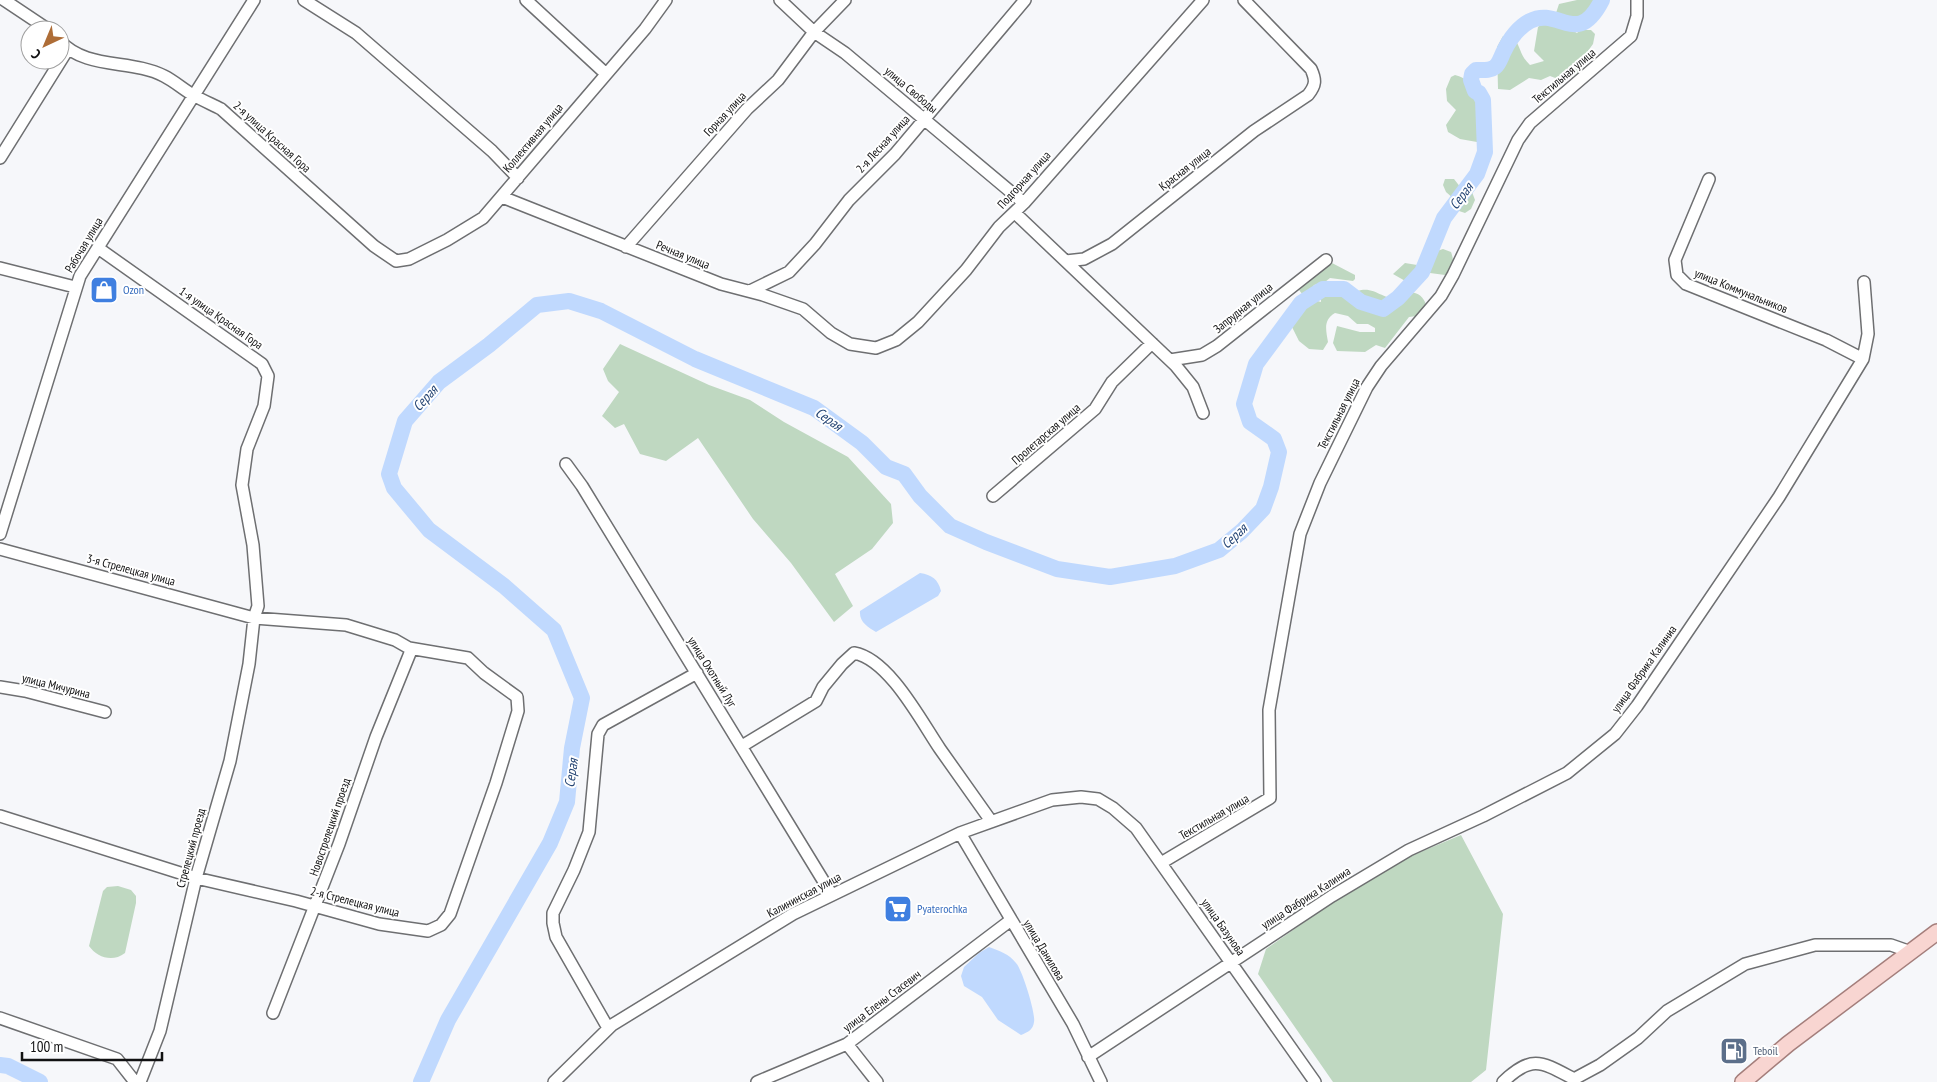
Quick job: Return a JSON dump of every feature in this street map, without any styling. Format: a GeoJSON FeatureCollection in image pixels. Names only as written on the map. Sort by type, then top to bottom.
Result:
{"type":"FeatureCollection","features":[{"type":"Feature","properties":{"kind":"main road"},"geometry":{"type":"LineString","coordinates":[[1743,1082],[1788,1044],[1937,932]]}},
{"type":"Feature","properties":{"kind":"street"},"geometry":{"type":"LineString","coordinates":[[4,0],[34,20]]}},
{"type":"Feature","properties":{"kind":"street","name":"Рабочая улица"},"geometry":{"type":"LineString","coordinates":[[0,534],[75,287],[254,0]]}},
{"type":"Feature","properties":{"kind":"street"},"geometry":{"type":"LineString","coordinates":[[304,0],[356,33],[492,151],[518,178]]}},
{"type":"Feature","properties":{"kind":"street"},"geometry":{"type":"LineString","coordinates":[[526,0],[605,73]]}},
{"type":"Feature","properties":{"kind":"street","name":"Коллективная улица"},"geometry":{"type":"LineString","coordinates":[[396,260],[410,258],[447,240],[483,218],[605,73],[645,29],[666,0]]}},
{"type":"Feature","properties":{"kind":"street","name":"улица Свободы"},"geometry":{"type":"LineString","coordinates":[[780,0],[814,32],[845,53],[1024,203]]}},
{"type":"Feature","properties":{"kind":"street","name":"Горная улица"},"geometry":{"type":"LineString","coordinates":[[626,247],[747,109],[778,80],[814,32],[845,0]]}},
{"type":"Feature","properties":{"kind":"street","name":"2-я Лесная улица"},"geometry":{"type":"LineString","coordinates":[[750,291],[789,272],[815,244],[849,200],[895,154],[1025,0]]}},
{"type":"Feature","properties":{"kind":"street","name":"Подгорная улица"},"geometry":{"type":"LineString","coordinates":[[850,344],[876,348],[896,340],[918,322],[966,270],[999,227],[1024,203],[1203,0]]}},
{"type":"Feature","properties":{"kind":"street","name":"Красная улица"},"geometry":{"type":"LineString","coordinates":[[1066,261],[1084,259],[1112,244],[1254,131],[1308,95],[1315,87],[1316,79],[1311,69],[1244,0]]}},
{"type":"Feature","properties":{"kind":"street","name":"Текстильная улица"},"geometry":{"type":"LineString","coordinates":[[1161,863],[1270,798],[1269,710],[1300,534],[1320,483],[1367,387],[1381,366],[1441,296],[1454,275],[1518,140],[1530,123],[1631,36],[1637,16],[1637,0]]}},
{"type":"Feature","properties":{"kind":"street","name":"2-я улица Красная Гора"},"geometry":{"type":"LineString","coordinates":[[70,50],[80,57],[131,65],[164,76],[194,96],[221,109],[374,246],[396,260]]}},
{"type":"Feature","properties":{"kind":"street"},"geometry":{"type":"LineString","coordinates":[[0,158],[50,70]]}},
{"type":"Feature","properties":{"kind":"street","name":"улица Коммунальников"},"geometry":{"type":"LineString","coordinates":[[1710,179],[1676,260],[1676,275],[1686,284],[1826,340],[1863,359]]}},
{"type":"Feature","properties":{"kind":"street","name":"Речная улица"},"geometry":{"type":"LineString","coordinates":[[502,196],[721,284],[750,291],[803,309],[832,333],[850,344]]}},
{"type":"Feature","properties":{"kind":"street"},"geometry":{"type":"LineString","coordinates":[[1015,213],[1170,360],[1193,387],[1203,413]]}},
{"type":"Feature","properties":{"kind":"street","name":"1-я улица Красная Гора"},"geometry":{"type":"LineString","coordinates":[[98,248],[262,364],[268,376],[264,406],[247,449],[242,485],[253,545],[258,606],[254,618]]}},
{"type":"Feature","properties":{"kind":"street","name":"Запрудная улица"},"geometry":{"type":"LineString","coordinates":[[1170,360],[1202,355],[1218,346],[1326,260]]}},
{"type":"Feature","properties":{"kind":"street"},"geometry":{"type":"LineString","coordinates":[[0,268],[75,287]]}},
{"type":"Feature","properties":{"kind":"street","name":"улица Фабрика Калиниа"},"geometry":{"type":"LineString","coordinates":[[1088,1057],[1332,896],[1409,850],[1483,816],[1567,773],[1615,734],[1642,699],[1779,497],[1863,359],[1868,334],[1864,282]]}},
{"type":"Feature","properties":{"kind":"street","name":"Пролетарская улица"},"geometry":{"type":"LineString","coordinates":[[993,496],[1095,410],[1112,382],[1152,342]]}},
{"type":"Feature","properties":{"kind":"street","name":"улица Охотный Луг"},"geometry":{"type":"LineString","coordinates":[[566,464],[582,486],[832,895]]}},
{"type":"Feature","properties":{"kind":"street","name":"3-я Стрелецкая улица"},"geometry":{"type":"LineString","coordinates":[[0,549],[254,618],[346,625],[395,640],[409,648],[468,658]]}},
{"type":"Feature","properties":{"kind":"street","name":"Стрелецкий проезд"},"geometry":{"type":"LineString","coordinates":[[140,1082],[160,1031],[196,878],[230,760],[249,664],[254,618]]}},
{"type":"Feature","properties":{"kind":"street","name":"Новострелецкий проезд"},"geometry":{"type":"LineString","coordinates":[[273,1014],[316,906],[376,737],[410,653],[409,648]]}},
{"type":"Feature","properties":{"kind":"street"},"geometry":{"type":"LineString","coordinates":[[742,746],[816,701],[823,687],[842,664],[854,653],[861,654],[884,672],[907,699],[991,821]]}},
{"type":"Feature","properties":{"kind":"street","name":"2-я Стрелецкая улица"},"geometry":{"type":"LineString","coordinates":[[0,816],[196,878],[316,906],[379,924],[428,931],[441,925],[450,914],[496,783],[518,711],[517,697],[484,673],[468,658]]}},
{"type":"Feature","properties":{"kind":"street"},"geometry":{"type":"LineString","coordinates":[[608,1028],[556,937],[553,913],[574,870],[589,832],[596,746],[598,734],[603,725],[697,673]]}},
{"type":"Feature","properties":{"kind":"street","name":"улица Мичурина"},"geometry":{"type":"LineString","coordinates":[[0,687],[25,691],[105,712]]}},
{"type":"Feature","properties":{"kind":"street","name":"Калининская улица"},"geometry":{"type":"LineString","coordinates":[[554,1082],[608,1028],[793,914],[960,833],[991,821],[1052,800],[1081,796],[1098,799]]}},
{"type":"Feature","properties":{"kind":"street","name":"улица Базунова"},"geometry":{"type":"LineString","coordinates":[[1098,799],[1113,808],[1136,828],[1316,1082]]}},
{"type":"Feature","properties":{"kind":"street","name":"улица Данилова"},"geometry":{"type":"LineString","coordinates":[[960,833],[1072,1024],[1101,1082]]}},
{"type":"Feature","properties":{"kind":"street","name":"улица Елены Стасевич"},"geometry":{"type":"LineString","coordinates":[[758,1082],[847,1044],[1011,920]]}},
{"type":"Feature","properties":{"kind":"street"},"geometry":{"type":"LineString","coordinates":[[1503,1082],[1519,1066],[1543,1063],[1577,1080],[1638,1038],[1667,1011],[1745,964],[1815,946],[1891,945],[1911,952]]}},
{"type":"Feature","properties":{"kind":"street"},"geometry":{"type":"LineString","coordinates":[[0,1018],[117,1059],[135,1082]]}},
{"type":"Feature","properties":{"kind":"street"},"geometry":{"type":"LineString","coordinates":[[847,1044],[877,1082]]}},
{"type":"Feature","properties":{"kind":"green space"},"geometry":{"type":"Polygon","coordinates":[[[1577,0],[1596,0],[1579,20],[1574,22],[1563,19],[1556,13],[1559,4],[1577,0]]]}},
{"type":"Feature","properties":{"kind":"green space"},"geometry":{"type":"Polygon","coordinates":[[[1543,23],[1568,28],[1577,33],[1580,30],[1591,30],[1595,34],[1593,44],[1588,51],[1589,57],[1582,68],[1570,79],[1564,80],[1550,76],[1541,80],[1529,78],[1510,90],[1498,89],[1497,47],[1503,36],[1515,39],[1523,56],[1530,65],[1544,61],[1534,51],[1538,27],[1543,23]]]}},
{"type":"Feature","properties":{"kind":"green space"},"geometry":{"type":"Polygon","coordinates":[[[1455,75],[1467,82],[1473,95],[1480,101],[1484,128],[1477,142],[1460,139],[1448,132],[1446,125],[1456,110],[1447,101],[1446,89],[1451,77],[1455,75]]]}},
{"type":"Feature","properties":{"kind":"green space"},"geometry":{"type":"Polygon","coordinates":[[[1445,179],[1454,179],[1461,188],[1472,192],[1475,200],[1471,209],[1465,213],[1456,210],[1452,203],[1454,199],[1446,192],[1443,185],[1445,179]]]}},
{"type":"Feature","properties":{"kind":"green space"},"geometry":{"type":"Polygon","coordinates":[[[1443,249],[1451,252],[1453,262],[1450,270],[1445,275],[1430,273],[1428,269],[1437,251],[1443,249]]]}},
{"type":"Feature","properties":{"kind":"green space"},"geometry":{"type":"Polygon","coordinates":[[[1332,263],[1355,275],[1355,279],[1353,281],[1330,278],[1325,282],[1314,285],[1308,295],[1303,295],[1299,290],[1325,265],[1332,263]]]}},
{"type":"Feature","properties":{"kind":"green space"},"geometry":{"type":"Polygon","coordinates":[[[1405,263],[1417,265],[1425,270],[1424,276],[1414,286],[1393,274],[1405,263]]]}},
{"type":"Feature","properties":{"kind":"green space"},"geometry":{"type":"Polygon","coordinates":[[[1321,287],[1348,295],[1357,291],[1370,290],[1388,297],[1404,300],[1405,293],[1412,292],[1421,296],[1426,305],[1417,316],[1409,317],[1385,348],[1376,345],[1365,352],[1337,351],[1333,343],[1337,326],[1360,332],[1375,332],[1375,328],[1368,324],[1357,324],[1348,316],[1335,313],[1327,322],[1328,342],[1323,350],[1309,349],[1299,341],[1289,319],[1293,308],[1306,298],[1321,302],[1315,296],[1317,289],[1321,287]]]}},
{"type":"Feature","properties":{"kind":"green space"},"geometry":{"type":"Polygon","coordinates":[[[620,344],[709,385],[750,400],[784,422],[848,457],[891,504],[893,523],[872,549],[835,574],[853,606],[834,622],[791,563],[753,519],[698,438],[666,461],[640,454],[624,424],[615,428],[602,416],[619,392],[608,381],[603,369],[620,344]]]}},
{"type":"Feature","properties":{"kind":"green space"},"geometry":{"type":"Polygon","coordinates":[[[1461,835],[1503,914],[1486,1070],[1471,1082],[1333,1082],[1258,974],[1266,949],[1344,894],[1399,861],[1461,835]]]}},
{"type":"Feature","properties":{"kind":"green space"},"geometry":{"type":"Polygon","coordinates":[[[118,886],[131,890],[136,896],[136,903],[125,953],[115,958],[110,958],[100,956],[89,946],[103,891],[107,887],[118,886]]]}},
{"type":"Feature","properties":{"kind":"water"},"geometry":{"type":"Polygon","coordinates":[[[920,573],[931,576],[938,583],[941,591],[938,596],[876,632],[865,624],[861,618],[860,611],[920,573]]]}},
{"type":"Feature","properties":{"kind":"water"},"geometry":{"type":"Polygon","coordinates":[[[989,947],[1010,957],[1019,967],[1025,982],[1031,1001],[1034,1022],[1028,1032],[1021,1035],[998,1020],[982,997],[964,986],[961,976],[964,967],[979,953],[989,947]]]}},
{"type":"Feature","properties":{"kind":"waterway","name":"Серая"},"geometry":{"type":"LineString","coordinates":[[421,1082],[448,1020],[550,843],[567,802],[572,748],[582,698],[554,630],[504,586],[429,530],[394,488],[389,474],[405,421],[439,382],[489,345],[537,305],[569,301],[601,311],[695,359],[814,408],[862,443],[886,467],[904,474],[920,496],[950,526],[986,542],[1057,569],[1110,577],[1175,566],[1219,550],[1242,531],[1263,509],[1271,487],[1279,452],[1274,439],[1250,422],[1244,404],[1256,364],[1301,303],[1323,289],[1344,289],[1361,302],[1383,309],[1398,298],[1422,272],[1444,218],[1477,174],[1485,152],[1483,100],[1479,93],[1475,91],[1471,80],[1472,74],[1476,70],[1489,70],[1495,67],[1514,35],[1530,21],[1550,18],[1576,24],[1584,22],[1593,14],[1602,0]]}},
{"type":"Feature","properties":{"kind":"waterway","name":"Серая"},"geometry":{"type":"LineString","coordinates":[[0,1065],[8,1066],[40,1082]]}},
{"type":"Feature","properties":{"kind":"place","name":"Ozon"},"geometry":{"type":"Point","coordinates":[104,290]}},
{"type":"Feature","properties":{"kind":"place","name":"Pyaterochka"},"geometry":{"type":"Point","coordinates":[898,909]}},
{"type":"Feature","properties":{"kind":"place","name":"Teboil"},"geometry":{"type":"Point","coordinates":[1734,1051]}}]}
